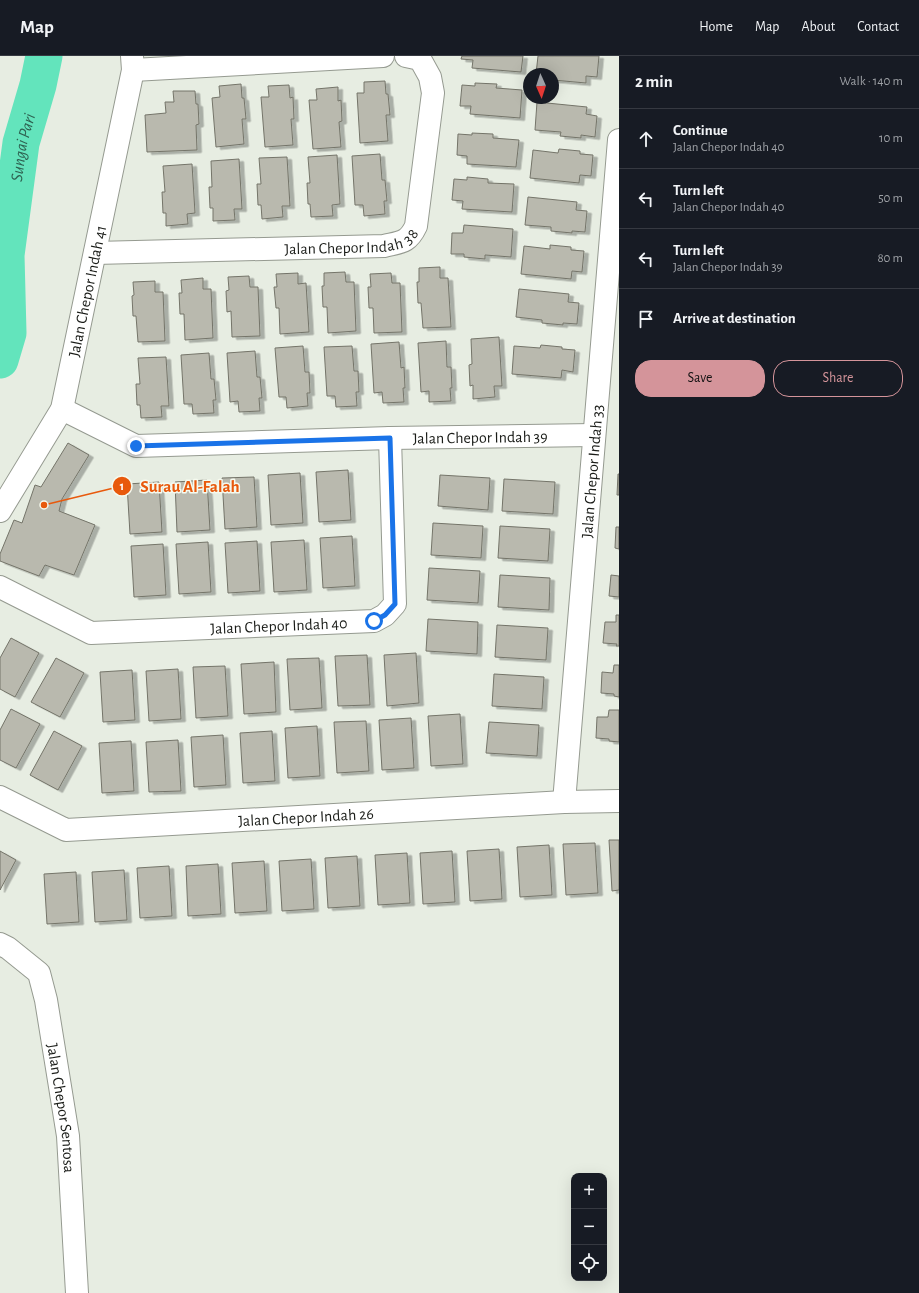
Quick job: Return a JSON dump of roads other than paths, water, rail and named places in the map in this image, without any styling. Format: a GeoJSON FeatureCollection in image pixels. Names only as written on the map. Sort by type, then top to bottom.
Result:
{"type":"FeatureCollection","features":[{"type":"Feature","properties":{"kind":"street"},"geometry":{"type":"LineString","coordinates":[[133,63],[383,56]]}},
{"type":"Feature","properties":{"kind":"street","name":"Jalan Chepor Indah 38"},"geometry":{"type":"LineString","coordinates":[[95,253],[384,246],[401,242],[411,236],[416,226],[434,93],[430,77],[420,59],[406,56]]}},
{"type":"Feature","properties":{"kind":"street","name":"Jalan Chepor Indah 41"},"geometry":{"type":"LineString","coordinates":[[0,511],[62,409],[133,63]]}},
{"type":"Feature","properties":{"kind":"street","name":"Jalan Chepor Indah 33"},"geometry":{"type":"LineString","coordinates":[[564,802],[619,140]]}},
{"type":"Feature","properties":{"kind":"street","name":"Jalan Chepor Indah 39"},"geometry":{"type":"LineString","coordinates":[[62,409],[136,446],[390,438],[594,436]]}},
{"type":"Feature","properties":{"kind":"street","name":"Jalan Chepor Indah 40"},"geometry":{"type":"LineString","coordinates":[[0,587],[91,633],[374,621],[385,615],[395,604],[390,438]]}},
{"type":"Feature","properties":{"kind":"street","name":"Jalan Chepor Indah 26"},"geometry":{"type":"LineString","coordinates":[[0,797],[66,830],[564,802],[619,801]]}},
{"type":"Feature","properties":{"kind":"street","name":"Jalan Chepor Sentosa"},"geometry":{"type":"LineString","coordinates":[[0,944],[8,948],[39,972],[46,1000],[68,1136],[76,1293]]}},
{"type":"Feature","properties":{"kind":"waterway","name":"Sungai Pari"},"geometry":{"type":"LineString","coordinates":[[0,360],[8,333],[6,255],[21,143],[38,85],[44,56]]}},
{"type":"Feature","properties":{"kind":"place","name":"Surau Al-Falah"},"geometry":{"type":"Point","coordinates":[44,505]}}]}
